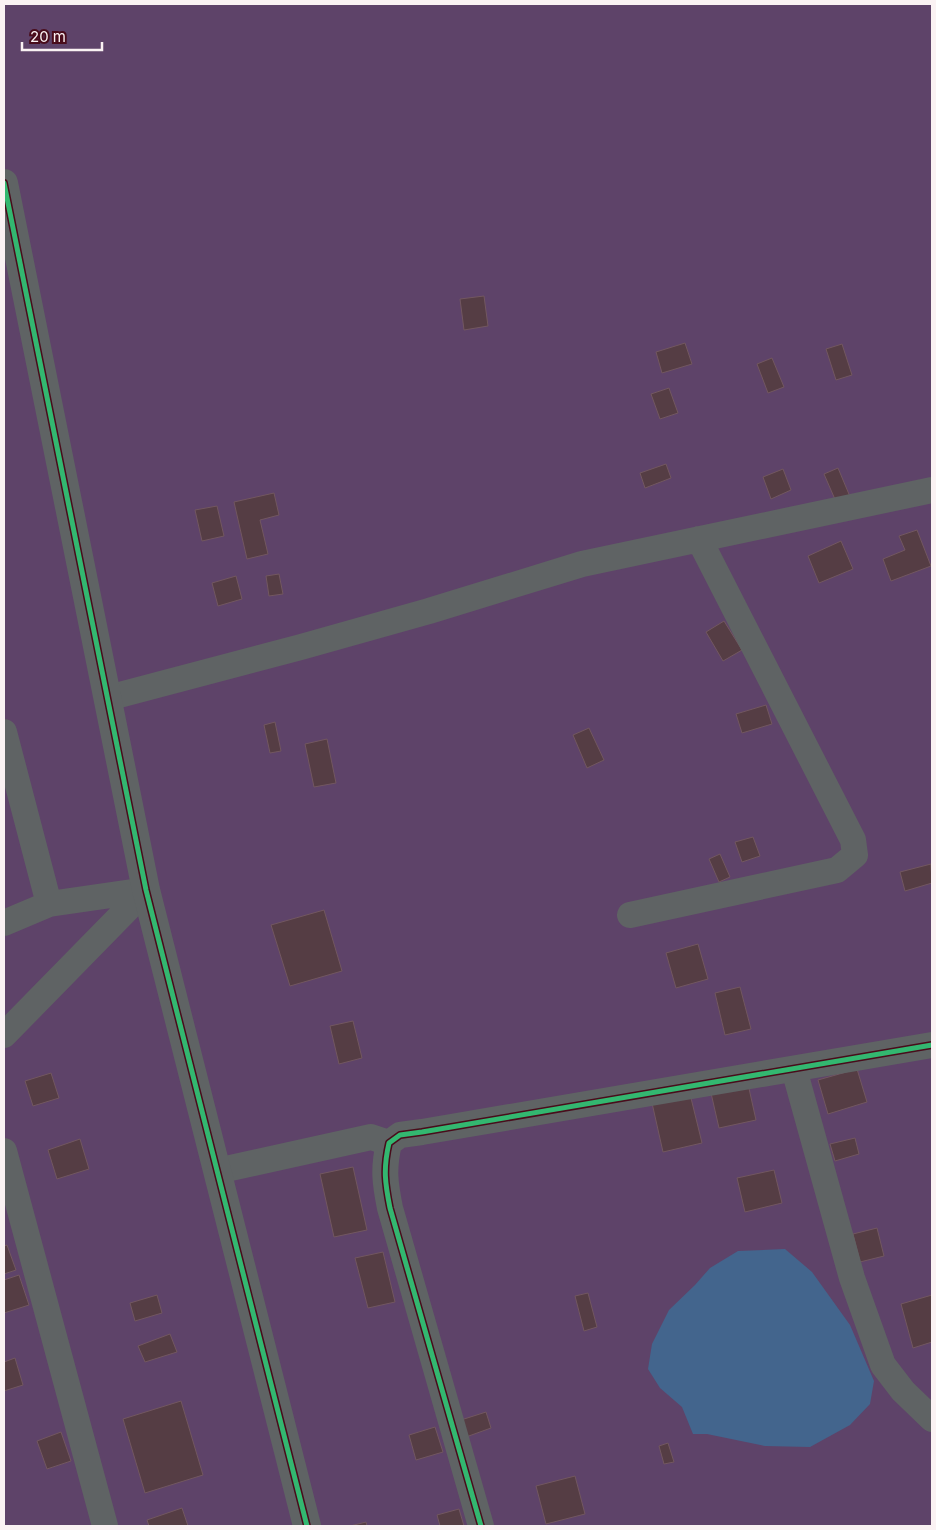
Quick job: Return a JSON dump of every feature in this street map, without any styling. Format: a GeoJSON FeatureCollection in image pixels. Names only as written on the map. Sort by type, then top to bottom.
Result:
{"type":"FeatureCollection","features":[{"type":"Feature","properties":{"kind":"street"},"geometry":{"type":"LineString","coordinates":[[4,182],[146,890],[307,1526]]}},
{"type":"Feature","properties":{"kind":"street"},"geometry":{"type":"LineString","coordinates":[[108,698],[429,611],[582,564],[932,490]]}},
{"type":"Feature","properties":{"kind":"street"},"geometry":{"type":"LineString","coordinates":[[630,915],[837,870],[855,854],[853,840],[700,539]]}},
{"type":"Feature","properties":{"kind":"street"},"geometry":{"type":"LineString","coordinates":[[4,732],[49,904]]}},
{"type":"Feature","properties":{"kind":"street"},"geometry":{"type":"LineString","coordinates":[[4,923],[49,904],[146,890]]}},
{"type":"Feature","properties":{"kind":"street"},"geometry":{"type":"LineString","coordinates":[[4,1035],[146,890]]}},
{"type":"Feature","properties":{"kind":"street"},"geometry":{"type":"LineString","coordinates":[[481,1526],[390,1208],[384,1163],[388,1143],[400,1135],[932,1045]]}},
{"type":"Feature","properties":{"kind":"street"},"geometry":{"type":"LineString","coordinates":[[794,1068],[852,1278],[883,1365],[903,1391],[932,1419]]}},
{"type":"Feature","properties":{"kind":"street"},"geometry":{"type":"LineString","coordinates":[[218,1171],[371,1137],[388,1143]]}},
{"type":"Feature","properties":{"kind":"street"},"geometry":{"type":"LineString","coordinates":[[4,1151],[105,1526]]}},
{"type":"Feature","properties":{"kind":"shaded area"},"geometry":{"type":"Polygon","coordinates":[[[4,4],[932,4],[932,1526],[4,1526],[4,4]]]}},
{"type":"Feature","properties":{"kind":"water"},"geometry":{"type":"Polygon","coordinates":[[[785,1249],[812,1272],[850,1325],[874,1381],[870,1404],[850,1425],[810,1447],[765,1446],[707,1434],[693,1434],[682,1407],[660,1388],[648,1369],[652,1344],[669,1310],[710,1268],[738,1251],[785,1249]]]}},
{"type":"Feature","properties":{"kind":"building"},"geometry":{"type":"Polygon","coordinates":[[[484,296],[488,326],[464,330],[460,299],[484,296]]]}},
{"type":"Feature","properties":{"kind":"building"},"geometry":{"type":"Polygon","coordinates":[[[685,343],[692,364],[662,373],[656,352],[685,343]]]}},
{"type":"Feature","properties":{"kind":"building"},"geometry":{"type":"Polygon","coordinates":[[[842,344],[852,375],[836,380],[826,349],[842,344]]]}},
{"type":"Feature","properties":{"kind":"building"},"geometry":{"type":"Polygon","coordinates":[[[772,358],[784,387],[768,393],[757,364],[772,358]]]}},
{"type":"Feature","properties":{"kind":"building"},"geometry":{"type":"Polygon","coordinates":[[[669,388],[678,413],[660,419],[651,394],[669,388]]]}},
{"type":"Feature","properties":{"kind":"building"},"geometry":{"type":"Polygon","coordinates":[[[666,464],[671,478],[645,488],[640,473],[666,464]]]}},
{"type":"Feature","properties":{"kind":"building"},"geometry":{"type":"Polygon","coordinates":[[[838,468],[851,499],[837,504],[824,474],[838,468]]]}},
{"type":"Feature","properties":{"kind":"building"},"geometry":{"type":"Polygon","coordinates":[[[783,469],[791,490],[771,499],[763,477],[783,469]]]}},
{"type":"Feature","properties":{"kind":"building"},"geometry":{"type":"Polygon","coordinates":[[[274,493],[279,515],[260,520],[268,554],[247,559],[234,502],[274,493]]]}},
{"type":"Feature","properties":{"kind":"building"},"geometry":{"type":"Polygon","coordinates":[[[217,506],[224,536],[202,541],[195,510],[217,506]]]}},
{"type":"Feature","properties":{"kind":"building"},"geometry":{"type":"Polygon","coordinates":[[[917,530],[931,566],[891,581],[883,559],[905,550],[899,536],[917,530]]]}},
{"type":"Feature","properties":{"kind":"building"},"geometry":{"type":"Polygon","coordinates":[[[841,541],[853,569],[819,583],[808,556],[841,541]]]}},
{"type":"Feature","properties":{"kind":"building"},"geometry":{"type":"Polygon","coordinates":[[[279,574],[283,594],[269,596],[266,576],[279,574]]]}},
{"type":"Feature","properties":{"kind":"building"},"geometry":{"type":"Polygon","coordinates":[[[236,576],[242,599],[218,606],[212,583],[236,576]]]}},
{"type":"Feature","properties":{"kind":"building"},"geometry":{"type":"Polygon","coordinates":[[[724,621],[742,650],[723,661],[706,632],[724,621]]]}},
{"type":"Feature","properties":{"kind":"building"},"geometry":{"type":"Polygon","coordinates":[[[766,705],[772,724],[742,733],[736,714],[766,705]]]}},
{"type":"Feature","properties":{"kind":"building"},"geometry":{"type":"Polygon","coordinates":[[[275,722],[281,751],[270,753],[264,725],[275,722]]]}},
{"type":"Feature","properties":{"kind":"building"},"geometry":{"type":"Polygon","coordinates":[[[589,728],[604,760],[587,768],[573,735],[589,728]]]}},
{"type":"Feature","properties":{"kind":"building"},"geometry":{"type":"Polygon","coordinates":[[[327,739],[336,783],[314,787],[305,744],[327,739]]]}},
{"type":"Feature","properties":{"kind":"building"},"geometry":{"type":"Polygon","coordinates":[[[753,837],[760,856],[742,862],[735,842],[753,837]]]}},
{"type":"Feature","properties":{"kind":"building"},"geometry":{"type":"Polygon","coordinates":[[[720,854],[730,877],[719,882],[709,859],[720,854]]]}},
{"type":"Feature","properties":{"kind":"building"},"geometry":{"type":"Polygon","coordinates":[[[931,864],[932,883],[905,891],[900,872],[931,864]]]}},
{"type":"Feature","properties":{"kind":"building"},"geometry":{"type":"Polygon","coordinates":[[[324,910],[342,971],[290,986],[271,925],[324,910]]]}},
{"type":"Feature","properties":{"kind":"building"},"geometry":{"type":"Polygon","coordinates":[[[698,944],[708,979],[676,988],[666,953],[698,944]]]}},
{"type":"Feature","properties":{"kind":"building"},"geometry":{"type":"Polygon","coordinates":[[[740,987],[751,1029],[725,1035],[715,993],[740,987]]]}},
{"type":"Feature","properties":{"kind":"building"},"geometry":{"type":"Polygon","coordinates":[[[353,1021],[362,1058],[339,1064],[330,1026],[353,1021]]]}},
{"type":"Feature","properties":{"kind":"building"},"geometry":{"type":"Polygon","coordinates":[[[857,1069],[867,1102],[828,1114],[818,1080],[857,1069]]]}},
{"type":"Feature","properties":{"kind":"building"},"geometry":{"type":"Polygon","coordinates":[[[51,1073],[59,1098],[33,1106],[25,1081],[51,1073]]]}},
{"type":"Feature","properties":{"kind":"building"},"geometry":{"type":"Polygon","coordinates":[[[748,1084],[756,1120],[719,1128],[711,1093],[748,1084]]]}},
{"type":"Feature","properties":{"kind":"building"},"geometry":{"type":"Polygon","coordinates":[[[690,1094],[702,1143],[663,1152],[652,1103],[690,1094]]]}},
{"type":"Feature","properties":{"kind":"building"},"geometry":{"type":"Polygon","coordinates":[[[855,1138],[859,1154],[835,1161],[830,1144],[855,1138]]]}},
{"type":"Feature","properties":{"kind":"building"},"geometry":{"type":"Polygon","coordinates":[[[80,1139],[89,1169],[57,1179],[48,1150],[80,1139]]]}},
{"type":"Feature","properties":{"kind":"building"},"geometry":{"type":"Polygon","coordinates":[[[353,1167],[367,1230],[334,1237],[320,1174],[353,1167]]]}},
{"type":"Feature","properties":{"kind":"building"},"geometry":{"type":"Polygon","coordinates":[[[774,1170],[782,1203],[745,1212],[737,1178],[774,1170]]]}},
{"type":"Feature","properties":{"kind":"building"},"geometry":{"type":"Polygon","coordinates":[[[877,1228],[884,1256],[860,1262],[853,1234],[877,1228]]]}},
{"type":"Feature","properties":{"kind":"building"},"geometry":{"type":"Polygon","coordinates":[[[7,1245],[16,1270],[4,1274],[4,1246],[7,1245]]]}},
{"type":"Feature","properties":{"kind":"building"},"geometry":{"type":"Polygon","coordinates":[[[383,1252],[395,1302],[368,1308],[355,1258],[383,1252]]]}},
{"type":"Feature","properties":{"kind":"building"},"geometry":{"type":"Polygon","coordinates":[[[19,1275],[29,1305],[4,1313],[4,1280],[19,1275]]]}},
{"type":"Feature","properties":{"kind":"building"},"geometry":{"type":"Polygon","coordinates":[[[588,1293],[597,1327],[584,1331],[575,1296],[588,1293]]]}},
{"type":"Feature","properties":{"kind":"building"},"geometry":{"type":"Polygon","coordinates":[[[157,1295],[162,1313],[135,1321],[130,1303],[157,1295]]]}},
{"type":"Feature","properties":{"kind":"building"},"geometry":{"type":"Polygon","coordinates":[[[932,1295],[932,1342],[913,1348],[901,1304],[932,1295]]]}},
{"type":"Feature","properties":{"kind":"building"},"geometry":{"type":"Polygon","coordinates":[[[170,1334],[177,1352],[145,1362],[138,1346],[170,1334]]]}},
{"type":"Feature","properties":{"kind":"building"},"geometry":{"type":"Polygon","coordinates":[[[15,1358],[23,1385],[4,1391],[4,1362],[15,1358]]]}},
{"type":"Feature","properties":{"kind":"building"},"geometry":{"type":"Polygon","coordinates":[[[181,1401],[203,1475],[145,1493],[123,1419],[181,1401]]]}},
{"type":"Feature","properties":{"kind":"building"},"geometry":{"type":"Polygon","coordinates":[[[486,1412],[491,1428],[466,1437],[461,1420],[486,1412]]]}},
{"type":"Feature","properties":{"kind":"building"},"geometry":{"type":"Polygon","coordinates":[[[435,1427],[443,1452],[416,1460],[409,1435],[435,1427]]]}},
{"type":"Feature","properties":{"kind":"building"},"geometry":{"type":"Polygon","coordinates":[[[61,1432],[71,1461],[47,1469],[37,1441],[61,1432]]]}},
{"type":"Feature","properties":{"kind":"building"},"geometry":{"type":"Polygon","coordinates":[[[668,1443],[674,1462],[664,1464],[659,1446],[668,1443]]]}},
{"type":"Feature","properties":{"kind":"building"},"geometry":{"type":"Polygon","coordinates":[[[575,1476],[585,1514],[546,1524],[536,1486],[575,1476]]]}},
{"type":"Feature","properties":{"kind":"building"},"geometry":{"type":"Polygon","coordinates":[[[182,1508],[188,1526],[149,1526],[147,1520],[182,1508]]]}},
{"type":"Feature","properties":{"kind":"building"},"geometry":{"type":"Polygon","coordinates":[[[459,1509],[464,1526],[440,1526],[437,1515],[459,1509]]]}},
{"type":"Feature","properties":{"kind":"building"},"geometry":{"type":"Polygon","coordinates":[[[366,1522],[367,1526],[350,1526],[366,1522]]]}},
{"type":"Feature","properties":{"kind":"cycle path"},"geometry":{"type":"LineString","coordinates":[[4,183],[146,890],[307,1526]]}},
{"type":"Feature","properties":{"kind":"cycle path"},"geometry":{"type":"LineString","coordinates":[[481,1526],[390,1208],[385,1176],[389,1143],[400,1135],[932,1045]]}}]}
